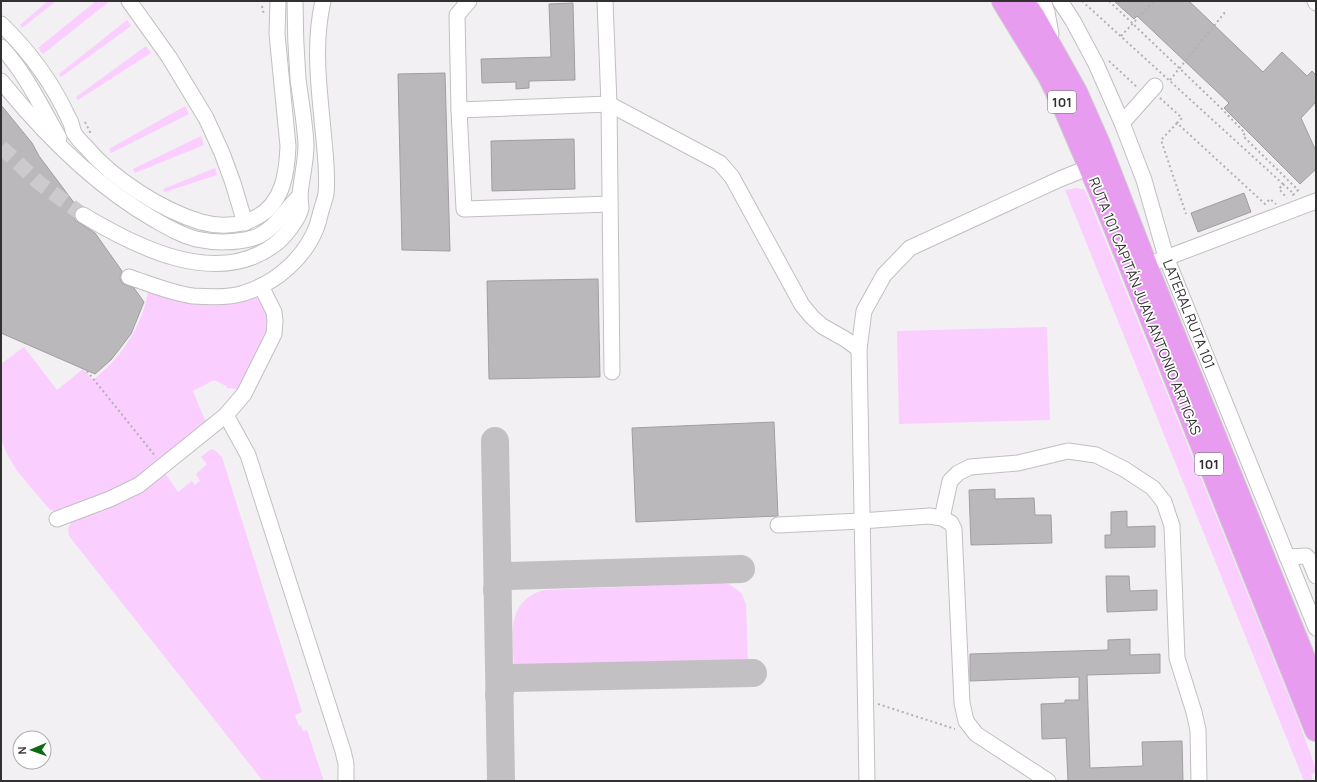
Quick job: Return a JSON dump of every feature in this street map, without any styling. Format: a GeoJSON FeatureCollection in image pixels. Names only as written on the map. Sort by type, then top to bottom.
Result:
{"type":"FeatureCollection","features":[{"type":"Feature","properties":{"kind":"highway"},"geometry":{"type":"LineString","coordinates":[[1032,1],[1051,34],[1056,56]]}},
{"type":"Feature","properties":{"kind":"highway","name":"RUTA 101 CAPITÁN JUAN ANTONIO ARTIGAS"},"geometry":{"type":"LineString","coordinates":[[1007,4],[1056,56],[1076,92],[1099,144],[1146,265],[1314,677]]}},
{"type":"Feature","properties":{"kind":"highway","name":"RUTA 101 CAPITÁN JUAN ANTONIO ARTIGAS"},"geometry":{"type":"LineString","coordinates":[[1007,4],[1049,76],[1090,167],[1316,730]]}},
{"type":"Feature","properties":{"kind":"street"},"geometry":{"type":"LineString","coordinates":[[129,1],[169,57],[206,118],[231,177],[245,223]]}},
{"type":"Feature","properties":{"kind":"street"},"geometry":{"type":"LineString","coordinates":[[1,24],[21,44],[41,70],[70,120],[74,133],[93,156],[131,186],[180,215],[202,222],[218,225],[233,225],[245,223],[265,213],[273,204],[284,184],[288,146],[277,34],[278,1]]}},
{"type":"Feature","properties":{"kind":"street"},"geometry":{"type":"LineString","coordinates":[[83,215],[144,247],[170,257],[191,261],[210,263],[233,262],[253,257],[281,240],[292,226],[301,210],[300,196],[305,167],[305,126],[298,80],[295,1]]}},
{"type":"Feature","properties":{"kind":"street"},"geometry":{"type":"LineString","coordinates":[[129,277],[192,296],[243,294],[280,276],[294,263],[307,246],[317,226],[326,194],[326,162],[317,48],[319,22],[323,1]]}},
{"type":"Feature","properties":{"kind":"street"},"geometry":{"type":"LineString","coordinates":[[469,1],[457,15],[459,110],[464,209],[610,204]]}},
{"type":"Feature","properties":{"kind":"street"},"geometry":{"type":"LineString","coordinates":[[605,1],[609,104],[612,372]]}},
{"type":"Feature","properties":{"kind":"street"},"geometry":{"type":"LineString","coordinates":[[1043,1],[1047,12],[1051,34]]}},
{"type":"Feature","properties":{"kind":"street","name":"LATERAL RUTA 101"},"geometry":{"type":"LineString","coordinates":[[1060,1],[1073,21],[1096,64],[1122,123],[1144,180],[1166,258],[1316,628]]}},
{"type":"Feature","properties":{"kind":"street"},"geometry":{"type":"LineString","coordinates":[[1,47],[10,56],[33,91],[68,153]]}},
{"type":"Feature","properties":{"kind":"street"},"geometry":{"type":"LineString","coordinates":[[1,81],[44,130],[106,187],[141,212],[177,232],[210,242],[255,238],[277,222],[291,204],[300,196]]}},
{"type":"Feature","properties":{"kind":"street"},"geometry":{"type":"LineString","coordinates":[[1122,123],[1151,91]]}},
{"type":"Feature","properties":{"kind":"street"},"geometry":{"type":"LineString","coordinates":[[459,110],[609,104],[720,163],[732,177],[802,304],[812,317],[822,326],[845,339],[859,350]]}},
{"type":"Feature","properties":{"kind":"street"},"geometry":{"type":"LineString","coordinates":[[867,781],[859,350],[864,311],[884,275],[910,248],[1060,179],[1090,167]]}},
{"type":"Feature","properties":{"kind":"street"},"geometry":{"type":"LineString","coordinates":[[1146,265],[1316,201]]}},
{"type":"Feature","properties":{"kind":"street"},"geometry":{"type":"LineString","coordinates":[[57,519],[110,499],[138,485],[226,415],[244,394],[274,334],[274,312],[261,286]]}},
{"type":"Feature","properties":{"kind":"street"},"geometry":{"type":"LineString","coordinates":[[226,415],[248,454],[344,752],[346,781]]}},
{"type":"Feature","properties":{"kind":"street"},"geometry":{"type":"LineString","coordinates":[[942,518],[950,481],[958,473],[970,467],[1018,463],[1068,451],[1096,455],[1124,469],[1153,488],[1164,502],[1172,526],[1177,658],[1198,730],[1199,781]]}},
{"type":"Feature","properties":{"kind":"street"},"geometry":{"type":"LineString","coordinates":[[778,524],[861,521],[929,516],[942,518],[951,523],[954,529],[962,703],[966,721],[976,734],[1048,781]]}},
{"type":"Feature","properties":{"kind":"street"},"geometry":{"type":"LineString","coordinates":[[1287,557],[1303,555],[1312,558],[1316,576]]}},
{"type":"Feature","properties":{"kind":"path"},"geometry":{"type":"LineString","coordinates":[[1082,1],[1294,194]]}},
{"type":"Feature","properties":{"kind":"path"},"geometry":{"type":"LineString","coordinates":[[1109,1],[1180,68],[1245,133],[1243,136],[1298,190],[1288,200],[1279,189],[1283,184]]}},
{"type":"Feature","properties":{"kind":"path"},"geometry":{"type":"LineString","coordinates":[[1121,36],[1154,1]]}},
{"type":"Feature","properties":{"kind":"path"},"geometry":{"type":"LineString","coordinates":[[262,6],[265,18]]}},
{"type":"Feature","properties":{"kind":"path"},"geometry":{"type":"LineString","coordinates":[[1170,80],[1226,11]]}},
{"type":"Feature","properties":{"kind":"path"},"geometry":{"type":"LineString","coordinates":[[1108,60],[1151,91],[1182,118],[1160,140],[1186,214]]}},
{"type":"Feature","properties":{"kind":"path"},"geometry":{"type":"LineString","coordinates":[[83,120],[92,135]]}},
{"type":"Feature","properties":{"kind":"path"},"geometry":{"type":"LineString","coordinates":[[1177,123],[1265,204],[1270,198],[1277,205]]}},
{"type":"Feature","properties":{"kind":"path"},"geometry":{"type":"LineString","coordinates":[[88,371],[163,465]]}},
{"type":"Feature","properties":{"kind":"path"},"geometry":{"type":"LineString","coordinates":[[866,701],[963,731],[972,729]]}},
{"type":"Feature","properties":{"kind":"shaded area"},"geometry":{"type":"Polygon","coordinates":[[[48,1],[56,1],[22,28],[20,25],[48,1]]]}},
{"type":"Feature","properties":{"kind":"shaded area"},"geometry":{"type":"Polygon","coordinates":[[[96,1],[110,1],[43,54],[38,48],[96,1]]]}},
{"type":"Feature","properties":{"kind":"shaded area"},"geometry":{"type":"Polygon","coordinates":[[[127,20],[131,26],[61,77],[59,74],[127,20]]]}},
{"type":"Feature","properties":{"kind":"shaded area"},"geometry":{"type":"Polygon","coordinates":[[[146,46],[151,53],[78,100],[76,97],[146,46]]]}},
{"type":"Feature","properties":{"kind":"shaded area"},"geometry":{"type":"Polygon","coordinates":[[[185,106],[189,114],[111,153],[109,149],[185,106]]]}},
{"type":"Feature","properties":{"kind":"shaded area"},"geometry":{"type":"Polygon","coordinates":[[[201,136],[204,145],[135,173],[133,169],[201,136]]]}},
{"type":"Feature","properties":{"kind":"shaded area"},"geometry":{"type":"Polygon","coordinates":[[[215,168],[217,175],[165,192],[163,189],[215,168]]]}},
{"type":"Feature","properties":{"kind":"shaded area"},"geometry":{"type":"Polygon","coordinates":[[[1077,188],[1085,190],[1298,719],[1316,769],[1316,772],[1311,775],[1313,781],[1304,781],[1065,190],[1077,188]]]}},
{"type":"Feature","properties":{"kind":"shaded area"},"geometry":{"type":"Polygon","coordinates":[[[148,292],[169,298],[213,304],[235,303],[253,299],[253,297],[260,298],[269,316],[270,327],[239,394],[236,389],[227,388],[214,380],[193,391],[205,420],[209,419],[210,421],[121,488],[59,512],[50,510],[17,471],[7,454],[1,439],[1,364],[24,347],[57,390],[83,369],[93,380],[114,360],[131,337],[143,313],[148,292]]]}},
{"type":"Feature","properties":{"kind":"shaded area"},"geometry":{"type":"Polygon","coordinates":[[[1047,327],[1050,420],[899,424],[897,331],[1047,327]]]}},
{"type":"Feature","properties":{"kind":"shaded area"},"geometry":{"type":"Polygon","coordinates":[[[211,449],[216,451],[222,457],[302,712],[295,715],[299,726],[301,725],[303,731],[307,730],[324,781],[263,781],[69,536],[68,529],[72,521],[124,502],[142,491],[165,473],[178,492],[192,481],[195,485],[200,481],[196,474],[207,464],[201,457],[211,449]]]}},
{"type":"Feature","properties":{"kind":"shaded area"},"geometry":{"type":"Polygon","coordinates":[[[729,584],[739,591],[742,594],[746,604],[748,663],[514,668],[514,622],[517,611],[523,602],[531,595],[544,590],[729,584]]]}},
{"type":"Feature","properties":{"kind":"building"},"geometry":{"type":"Polygon","coordinates":[[[1114,1],[1189,1],[1263,72],[1282,52],[1307,76],[1312,71],[1316,75],[1316,102],[1301,118],[1316,151],[1316,169],[1300,184],[1224,108],[1229,103],[1137,16],[1134,19],[1114,1]]]}},
{"type":"Feature","properties":{"kind":"building"},"geometry":{"type":"Polygon","coordinates":[[[573,3],[575,80],[529,81],[529,88],[516,89],[516,82],[482,83],[481,59],[551,57],[549,4],[573,3]]]}},
{"type":"Feature","properties":{"kind":"building"},"geometry":{"type":"Polygon","coordinates":[[[445,73],[450,251],[402,250],[398,74],[445,73]]]}},
{"type":"Feature","properties":{"kind":"building"},"geometry":{"type":"Polygon","coordinates":[[[1,105],[32,143],[39,156],[78,208],[74,215],[75,220],[95,233],[122,271],[120,278],[122,283],[134,288],[144,302],[131,334],[111,360],[95,374],[1,333],[1,105]]]}},
{"type":"Feature","properties":{"kind":"building"},"geometry":{"type":"Polygon","coordinates":[[[574,139],[575,189],[492,191],[491,141],[574,139]]]}},
{"type":"Feature","properties":{"kind":"building"},"geometry":{"type":"Polygon","coordinates":[[[1244,193],[1251,212],[1198,232],[1191,213],[1244,193]]]}},
{"type":"Feature","properties":{"kind":"building"},"geometry":{"type":"Polygon","coordinates":[[[598,279],[600,377],[489,379],[487,281],[598,279]]]}},
{"type":"Feature","properties":{"kind":"building"},"geometry":{"type":"Polygon","coordinates":[[[774,422],[778,516],[636,522],[632,428],[774,422]]]}},
{"type":"Feature","properties":{"kind":"building"},"geometry":{"type":"Polygon","coordinates":[[[995,489],[995,499],[1034,498],[1035,515],[1051,515],[1052,543],[971,545],[969,490],[995,489]]]}},
{"type":"Feature","properties":{"kind":"building"},"geometry":{"type":"Polygon","coordinates":[[[1127,511],[1127,527],[1155,526],[1155,547],[1105,548],[1105,535],[1111,535],[1111,512],[1127,511]]]}},
{"type":"Feature","properties":{"kind":"building"},"geometry":{"type":"Polygon","coordinates":[[[1106,576],[1129,576],[1130,591],[1157,590],[1157,610],[1107,612],[1106,576]]]}},
{"type":"Feature","properties":{"kind":"building"},"geometry":{"type":"Polygon","coordinates":[[[1130,639],[1130,655],[1160,654],[1160,673],[1087,675],[1090,768],[1143,766],[1142,742],[1182,741],[1183,781],[1068,781],[1066,738],[1042,739],[1041,704],[1065,703],[1065,700],[1079,700],[1079,677],[970,681],[970,654],[1108,650],[1108,640],[1130,639]]]}},
{"type":"Feature","properties":{"kind":"taxiway"},"geometry":{"type":"LineString","coordinates":[[495,441],[501,781]]}},
{"type":"Feature","properties":{"kind":"taxiway"},"geometry":{"type":"LineString","coordinates":[[497,590],[500,581],[509,576],[741,569]]}},
{"type":"Feature","properties":{"kind":"taxiway"},"geometry":{"type":"LineString","coordinates":[[499,695],[506,680],[512,678],[753,673]]}},
{"type":"Feature","properties":{"kind":"tunnel"},"geometry":{"type":"LineString","coordinates":[[1,147],[38,182],[83,215]]}}]}
